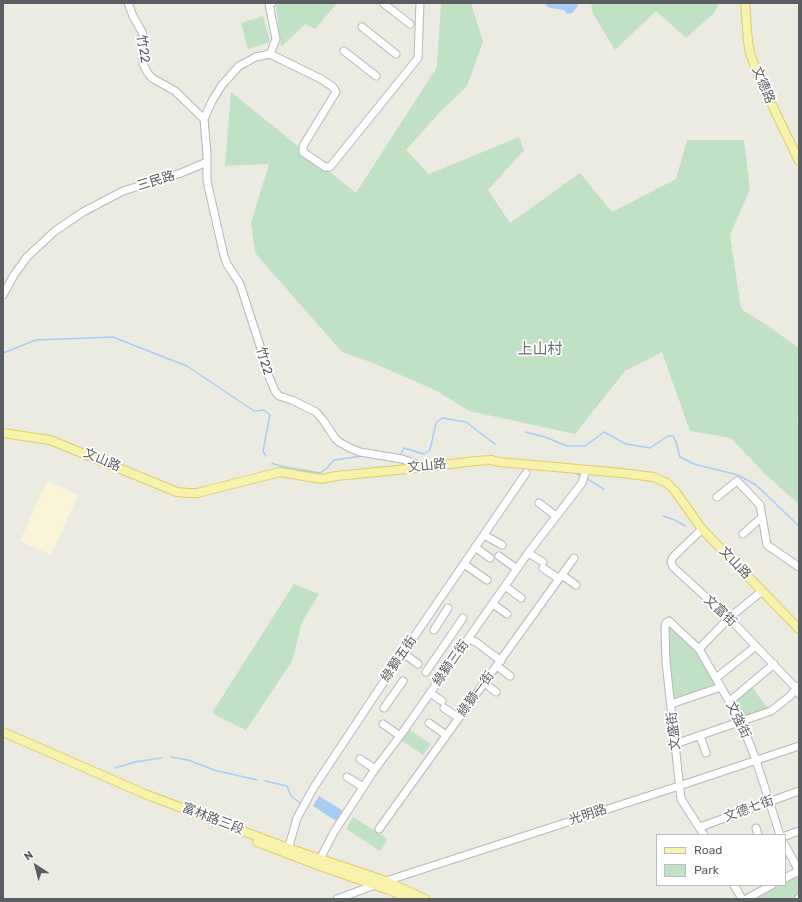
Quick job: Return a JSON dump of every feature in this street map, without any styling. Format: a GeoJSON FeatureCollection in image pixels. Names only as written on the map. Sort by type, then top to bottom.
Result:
{"type":"FeatureCollection","features":[{"type":"Feature","properties":{"kind":"main road","name":"文德路"},"geometry":{"type":"LineString","coordinates":[[745,3],[750,54],[760,80],[799,161]]}},
{"type":"Feature","properties":{"kind":"main road","name":"文山路"},"geometry":{"type":"LineString","coordinates":[[3,433],[50,440],[177,492],[188,493],[280,472],[321,479],[336,476],[492,460],[499,462],[653,477],[663,481],[676,490],[702,529],[799,629]]}},
{"type":"Feature","properties":{"kind":"main road","name":"富林路三段"},"geometry":{"type":"LineString","coordinates":[[3,732],[145,794],[410,899]]}},
{"type":"Feature","properties":{"kind":"main road","name":"富林路三段"},"geometry":{"type":"LineString","coordinates":[[3,738],[143,799],[287,850],[320,859],[386,881],[425,899]]}},
{"type":"Feature","properties":{"kind":"street","name":"竹22"},"geometry":{"type":"LineString","coordinates":[[128,3],[143,36],[143,64],[147,72],[152,78],[175,91],[204,119],[208,187],[226,264],[240,284],[264,365],[275,391],[279,396],[292,400],[316,412],[335,438],[350,448],[360,452],[402,459],[427,467]]}},
{"type":"Feature","properties":{"kind":"street"},"geometry":{"type":"LineString","coordinates":[[270,54],[276,39],[269,4],[272,3]]}},
{"type":"Feature","properties":{"kind":"street"},"geometry":{"type":"LineString","coordinates":[[383,3],[410,24]]}},
{"type":"Feature","properties":{"kind":"street"},"geometry":{"type":"LineString","coordinates":[[204,119],[222,85],[239,66],[256,57],[270,54],[321,79],[333,87],[336,92],[303,146],[303,152],[326,167],[330,167],[418,58],[420,3]]}},
{"type":"Feature","properties":{"kind":"street"},"geometry":{"type":"LineString","coordinates":[[362,27],[396,54]]}},
{"type":"Feature","properties":{"kind":"street"},"geometry":{"type":"LineString","coordinates":[[344,51],[376,76]]}},
{"type":"Feature","properties":{"kind":"street","name":"三民路"},"geometry":{"type":"LineString","coordinates":[[3,295],[14,275],[27,257],[55,231],[83,212],[123,191],[181,173],[207,162]]}},
{"type":"Feature","properties":{"kind":"street","name":"綠獅三街"},"geometry":{"type":"LineString","coordinates":[[320,859],[334,832],[375,769],[400,736],[493,604],[504,586],[582,483],[586,470]]}},
{"type":"Feature","properties":{"kind":"street","name":"綠獅五街"},"geometry":{"type":"LineString","coordinates":[[287,850],[297,818],[314,787],[403,653],[526,473]]}},
{"type":"Feature","properties":{"kind":"street"},"geometry":{"type":"LineString","coordinates":[[717,497],[737,481],[746,488],[760,505],[767,545],[799,567]]}},
{"type":"Feature","properties":{"kind":"street"},"geometry":{"type":"LineString","coordinates":[[539,503],[556,516]]}},
{"type":"Feature","properties":{"kind":"street"},"geometry":{"type":"LineString","coordinates":[[743,534],[762,517]]}},
{"type":"Feature","properties":{"kind":"street","name":"文富街"},"geometry":{"type":"LineString","coordinates":[[702,529],[673,557],[671,562],[673,567],[729,618],[798,689]]}},
{"type":"Feature","properties":{"kind":"street"},"geometry":{"type":"LineString","coordinates":[[484,534],[502,545]]}},
{"type":"Feature","properties":{"kind":"street"},"geometry":{"type":"LineString","coordinates":[[475,547],[490,558]]}},
{"type":"Feature","properties":{"kind":"street"},"geometry":{"type":"LineString","coordinates":[[528,553],[560,577],[576,585]]}},
{"type":"Feature","properties":{"kind":"street"},"geometry":{"type":"LineString","coordinates":[[499,556],[517,569]]}},
{"type":"Feature","properties":{"kind":"street","name":"綠獅一街"},"geometry":{"type":"LineString","coordinates":[[379,829],[574,558]]}},
{"type":"Feature","properties":{"kind":"street"},"geometry":{"type":"LineString","coordinates":[[464,564],[487,580]]}},
{"type":"Feature","properties":{"kind":"street"},"geometry":{"type":"LineString","coordinates":[[504,586],[521,598]]}},
{"type":"Feature","properties":{"kind":"street"},"geometry":{"type":"LineString","coordinates":[[699,649],[729,618],[762,590]]}},
{"type":"Feature","properties":{"kind":"street"},"geometry":{"type":"LineString","coordinates":[[493,604],[507,614]]}},
{"type":"Feature","properties":{"kind":"street"},"geometry":{"type":"LineString","coordinates":[[434,630],[448,608]]}},
{"type":"Feature","properties":{"kind":"street"},"geometry":{"type":"LineString","coordinates":[[426,672],[463,618]]}},
{"type":"Feature","properties":{"kind":"street","name":"文強街"},"geometry":{"type":"LineString","coordinates":[[669,621],[699,649],[741,722],[756,760],[780,834]]}},
{"type":"Feature","properties":{"kind":"street","name":"文盛街"},"geometry":{"type":"LineString","coordinates":[[669,621],[666,623],[665,636],[666,662],[681,799],[703,834]]}},
{"type":"Feature","properties":{"kind":"street"},"geometry":{"type":"LineString","coordinates":[[468,639],[476,642],[499,663],[510,676]]}},
{"type":"Feature","properties":{"kind":"street"},"geometry":{"type":"LineString","coordinates":[[716,678],[756,646]]}},
{"type":"Feature","properties":{"kind":"street"},"geometry":{"type":"LineString","coordinates":[[403,653],[418,664]]}},
{"type":"Feature","properties":{"kind":"street"},"geometry":{"type":"LineString","coordinates":[[730,701],[774,664]]}},
{"type":"Feature","properties":{"kind":"street"},"geometry":{"type":"LineString","coordinates":[[384,708],[403,681]]}},
{"type":"Feature","properties":{"kind":"street"},"geometry":{"type":"LineString","coordinates":[[484,683],[496,692]]}},
{"type":"Feature","properties":{"kind":"street"},"geometry":{"type":"LineString","coordinates":[[671,704],[721,687]]}},
{"type":"Feature","properties":{"kind":"street"},"geometry":{"type":"LineString","coordinates":[[675,744],[771,711],[798,689]]}},
{"type":"Feature","properties":{"kind":"street"},"geometry":{"type":"LineString","coordinates":[[430,693],[459,718]]}},
{"type":"Feature","properties":{"kind":"street"},"geometry":{"type":"LineString","coordinates":[[429,723],[446,734]]}},
{"type":"Feature","properties":{"kind":"street"},"geometry":{"type":"LineString","coordinates":[[383,724],[400,736]]}},
{"type":"Feature","properties":{"kind":"street"},"geometry":{"type":"LineString","coordinates":[[700,736],[706,754]]}},
{"type":"Feature","properties":{"kind":"street","name":"光明路"},"geometry":{"type":"LineString","coordinates":[[337,899],[377,886],[386,881],[799,746]]}},
{"type":"Feature","properties":{"kind":"street"},"geometry":{"type":"LineString","coordinates":[[360,759],[375,769]]}},
{"type":"Feature","properties":{"kind":"street"},"geometry":{"type":"LineString","coordinates":[[347,777],[363,787]]}},
{"type":"Feature","properties":{"kind":"street","name":"文德七街"},"geometry":{"type":"LineString","coordinates":[[700,828],[799,791]]}},
{"type":"Feature","properties":{"kind":"street"},"geometry":{"type":"LineString","coordinates":[[786,836],[799,830]]}},
{"type":"Feature","properties":{"kind":"street"},"geometry":{"type":"LineString","coordinates":[[786,847],[799,871],[786,878]]}},
{"type":"Feature","properties":{"kind":"street"},"geometry":{"type":"LineString","coordinates":[[735,886],[742,899]]}},
{"type":"Feature","properties":{"kind":"street"},"geometry":{"type":"LineString","coordinates":[[746,899],[770,886]]}},
{"type":"Feature","properties":{"kind":"shaded area"},"geometry":{"type":"Polygon","coordinates":[[[47,481],[78,495],[51,555],[20,541],[47,481]]]}},
{"type":"Feature","properties":{"kind":"green space"},"geometry":{"type":"Polygon","coordinates":[[[279,3],[337,3],[315,29],[305,24],[281,47],[276,5],[279,3]]]}},
{"type":"Feature","properties":{"kind":"green space"},"geometry":{"type":"Polygon","coordinates":[[[441,3],[471,3],[483,42],[467,86],[440,112],[406,150],[429,174],[519,137],[524,150],[488,190],[510,223],[580,173],[612,212],[676,179],[687,140],[744,140],[750,189],[730,235],[741,309],[799,348],[799,403],[797,422],[799,424],[799,504],[767,476],[731,438],[690,431],[662,352],[625,371],[575,434],[469,411],[435,390],[373,363],[342,352],[255,253],[251,223],[269,164],[225,166],[231,92],[356,193],[437,67],[441,3]]]}},
{"type":"Feature","properties":{"kind":"green space"},"geometry":{"type":"Polygon","coordinates":[[[591,3],[719,3],[714,13],[686,38],[656,11],[615,50],[593,14],[591,3]]]}},
{"type":"Feature","properties":{"kind":"green space"},"geometry":{"type":"Polygon","coordinates":[[[263,16],[270,42],[248,49],[241,23],[263,16]]]}},
{"type":"Feature","properties":{"kind":"green space"},"geometry":{"type":"Polygon","coordinates":[[[294,584],[319,594],[302,622],[292,661],[246,730],[212,713],[294,584]]]}},
{"type":"Feature","properties":{"kind":"green space"},"geometry":{"type":"Polygon","coordinates":[[[668,628],[671,628],[697,653],[715,685],[673,699],[668,665],[668,628]]]}},
{"type":"Feature","properties":{"kind":"green space"},"geometry":{"type":"Polygon","coordinates":[[[752,687],[769,710],[746,718],[742,716],[734,704],[736,700],[752,687]]]}},
{"type":"Feature","properties":{"kind":"green space"},"geometry":{"type":"Polygon","coordinates":[[[408,729],[431,744],[423,755],[401,740],[408,729]]]}},
{"type":"Feature","properties":{"kind":"green space"},"geometry":{"type":"Polygon","coordinates":[[[353,817],[388,839],[380,851],[346,829],[353,817]]]}},
{"type":"Feature","properties":{"kind":"green space"},"geometry":{"type":"Polygon","coordinates":[[[793,876],[799,878],[799,895],[792,899],[750,899],[775,886],[786,886],[786,880],[793,876]]]}},
{"type":"Feature","properties":{"kind":"water"},"geometry":{"type":"Polygon","coordinates":[[[543,3],[578,3],[578,6],[572,13],[567,14],[564,10],[550,8],[543,3]]]}},
{"type":"Feature","properties":{"kind":"water"},"geometry":{"type":"Polygon","coordinates":[[[319,796],[343,811],[336,821],[313,806],[319,796]]]}},
{"type":"Feature","properties":{"kind":"waterway"},"geometry":{"type":"LineString","coordinates":[[3,353],[36,340],[113,337],[187,366],[254,411],[264,410],[270,415],[263,451],[266,456]]}},
{"type":"Feature","properties":{"kind":"waterway"},"geometry":{"type":"LineString","coordinates":[[401,454],[404,448],[424,454],[430,450],[436,423],[442,418],[466,422],[495,444]]}},
{"type":"Feature","properties":{"kind":"waterway"},"geometry":{"type":"LineString","coordinates":[[525,432],[545,437],[567,446],[585,446],[604,432],[626,444],[650,448],[668,436],[673,436],[680,457],[694,464],[738,475],[756,485],[799,526]]}},
{"type":"Feature","properties":{"kind":"waterway"},"geometry":{"type":"LineString","coordinates":[[272,463],[285,467],[320,473],[334,460],[362,456]]}},
{"type":"Feature","properties":{"kind":"waterway"},"geometry":{"type":"LineString","coordinates":[[574,473],[580,475]]}},
{"type":"Feature","properties":{"kind":"waterway"},"geometry":{"type":"LineString","coordinates":[[587,479],[604,489]]}},
{"type":"Feature","properties":{"kind":"waterway"},"geometry":{"type":"LineString","coordinates":[[663,516],[675,520],[685,526]]}},
{"type":"Feature","properties":{"kind":"waterway"},"geometry":{"type":"LineString","coordinates":[[171,757],[188,760],[214,770],[257,780]]}},
{"type":"Feature","properties":{"kind":"waterway"},"geometry":{"type":"LineString","coordinates":[[115,768],[135,762],[161,758]]}},
{"type":"Feature","properties":{"kind":"waterway"},"geometry":{"type":"LineString","coordinates":[[265,781],[287,786],[291,796],[300,803]]}},
{"type":"Feature","properties":{"kind":"district","name":"上山村"},"geometry":{"type":"Point","coordinates":[540,350]}}]}
